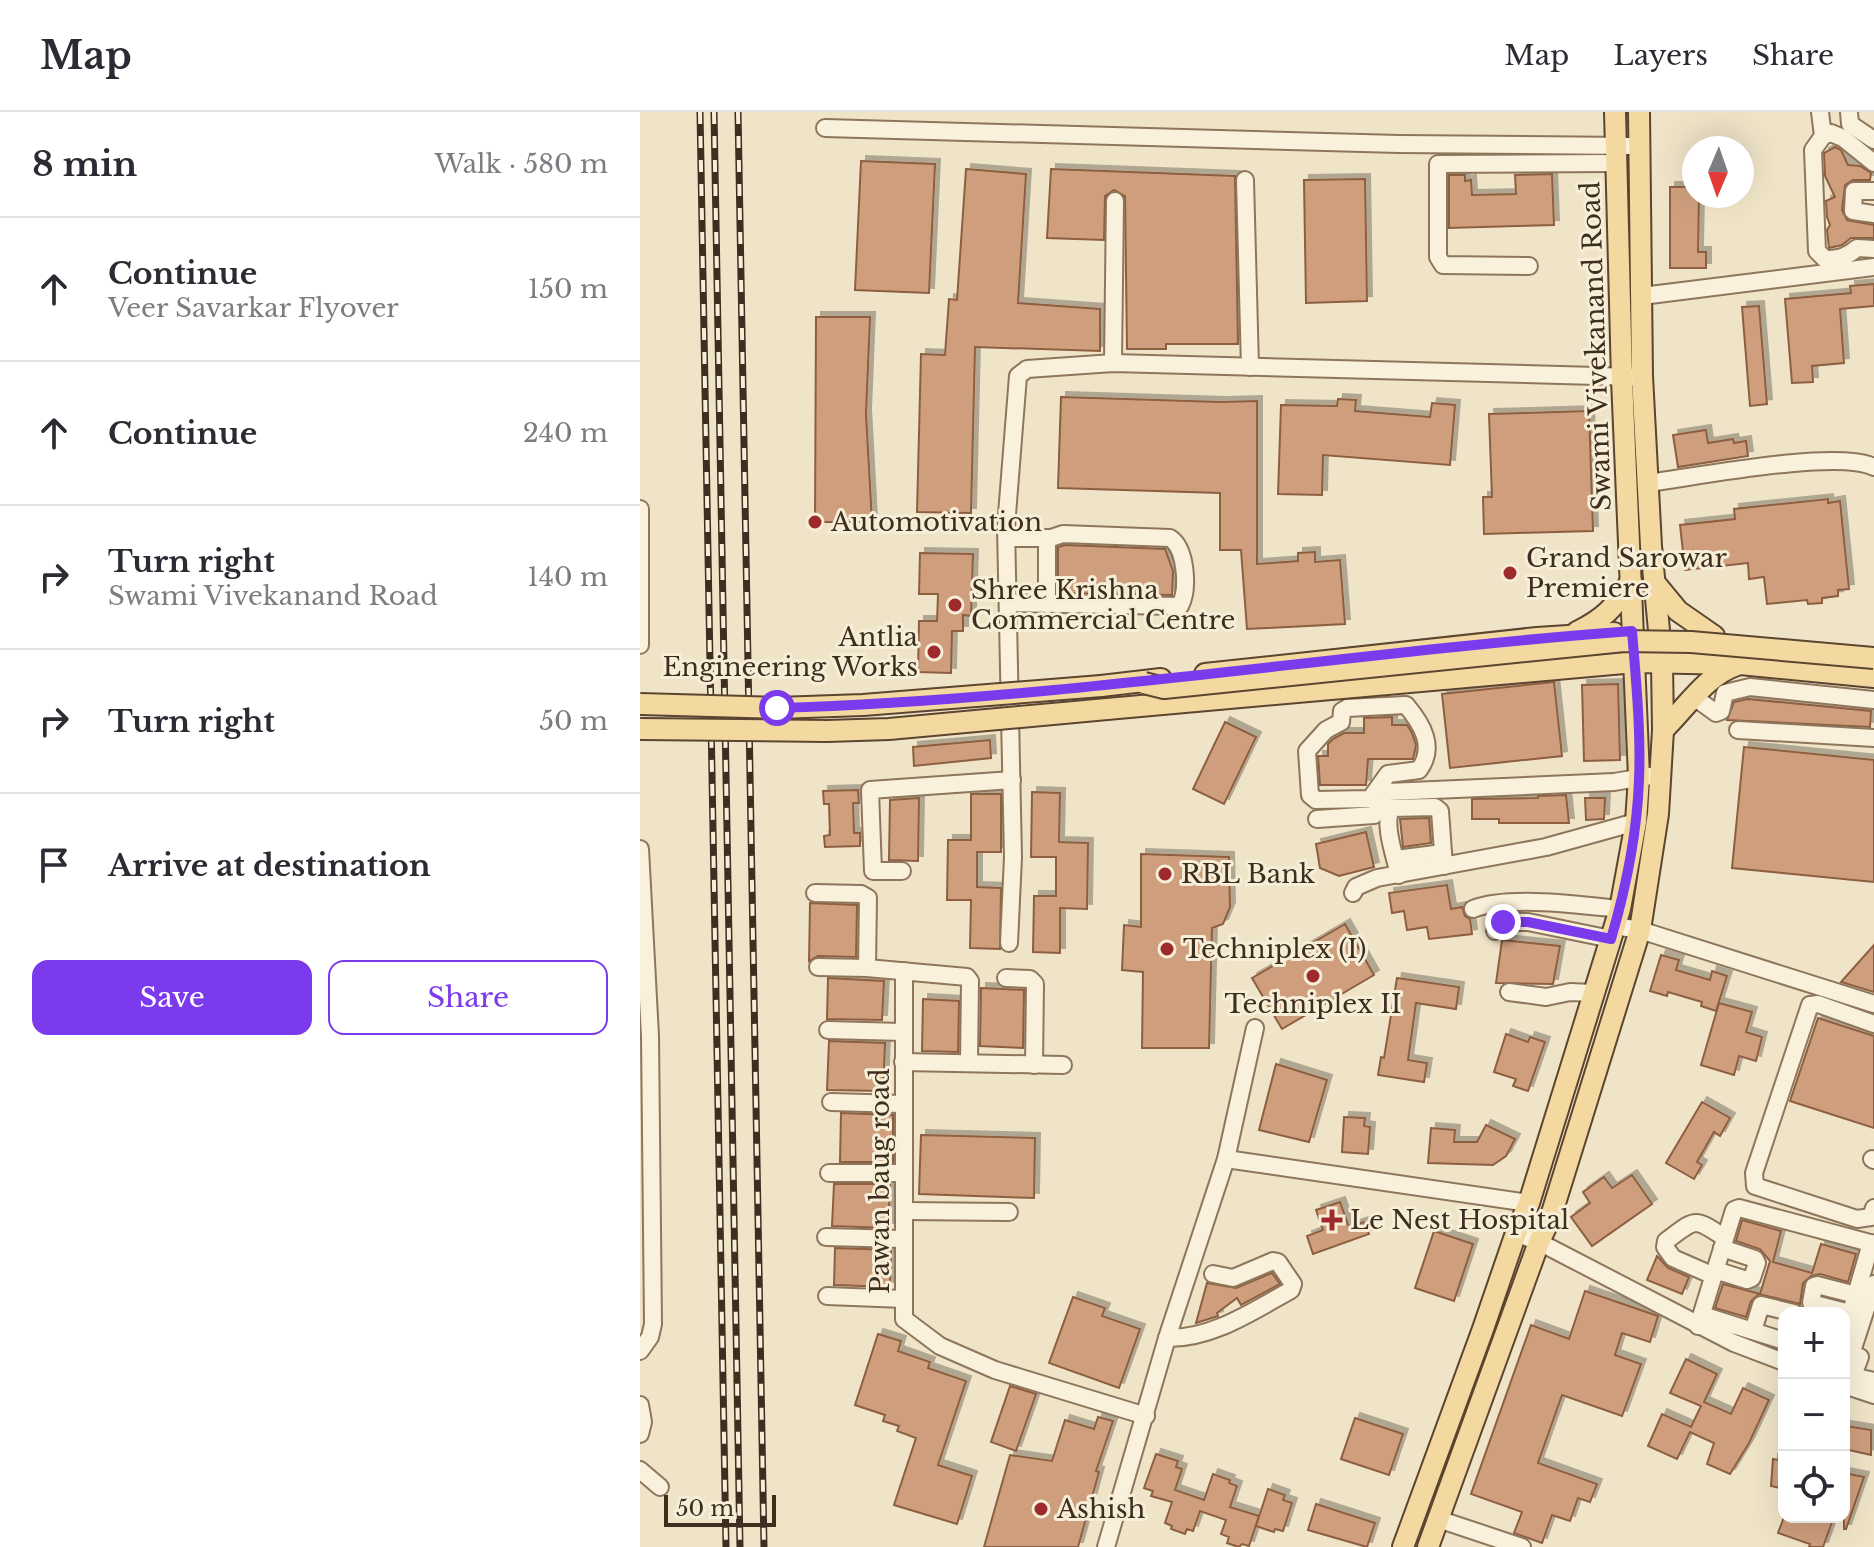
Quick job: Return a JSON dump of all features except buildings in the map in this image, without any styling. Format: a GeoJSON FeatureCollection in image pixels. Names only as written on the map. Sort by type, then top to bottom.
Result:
{"type":"FeatureCollection","features":[{"type":"Feature","properties":{"kind":"main road","name":"Swami Vivekanand Road"},"geometry":{"type":"LineString","coordinates":[[1428,1547],[1551,1216],[1640,930],[1658,814],[1663,730],[1662,662],[1648,483],[1632,377],[1615,154],[1615,112]]}},
{"type":"Feature","properties":{"kind":"main road","name":"Swami Vivekanand Road"},"geometry":{"type":"LineString","coordinates":[[1403,1547],[1529,1203],[1615,924],[1636,822],[1639,777],[1631,580],[1632,377],[1642,296],[1642,148],[1639,112]]}},
{"type":"Feature","properties":{"kind":"main road"},"geometry":{"type":"LineString","coordinates":[[1143,694],[1574,634],[1600,620],[1616,605],[1631,580]]}},
{"type":"Feature","properties":{"kind":"main road"},"geometry":{"type":"LineString","coordinates":[[1654,582],[1678,611],[1714,636]]}},
{"type":"Feature","properties":{"kind":"main road"},"geometry":{"type":"LineString","coordinates":[[1537,638],[1660,631],[1874,652]]}},
{"type":"Feature","properties":{"kind":"main road"},"geometry":{"type":"LineString","coordinates":[[640,729],[889,729],[1107,709],[1164,688],[1624,641],[1691,642],[1874,658]]}},
{"type":"Feature","properties":{"kind":"main road"},"geometry":{"type":"LineString","coordinates":[[640,704],[777,708],[863,705],[1101,686],[1166,696],[1619,649],[1678,649],[1874,665]]}},
{"type":"Feature","properties":{"kind":"main road"},"geometry":{"type":"LineString","coordinates":[[1143,694],[1404,682],[1635,662],[1740,664],[1874,677]]}},
{"type":"Feature","properties":{"kind":"main road"},"geometry":{"type":"LineString","coordinates":[[1663,730],[1723,670],[1740,664]]}},
{"type":"Feature","properties":{"kind":"street"},"geometry":{"type":"LineString","coordinates":[[1820,112],[1823,136]]}},
{"type":"Feature","properties":{"kind":"street"},"geometry":{"type":"LineString","coordinates":[[1849,112],[1850,124],[1873,135]]}},
{"type":"Feature","properties":{"kind":"street"},"geometry":{"type":"LineString","coordinates":[[825,128],[1501,144],[1615,154]]}},
{"type":"Feature","properties":{"kind":"street"},"geometry":{"type":"LineString","coordinates":[[1874,163],[1843,138],[1831,133],[1823,136],[1813,150],[1811,161],[1817,251],[1825,259],[1835,259],[1849,256],[1857,248],[1874,249]]}},
{"type":"Feature","properties":{"kind":"street"},"geometry":{"type":"LineString","coordinates":[[1439,144],[1438,257],[1443,265],[1529,266]]}},
{"type":"Feature","properties":{"kind":"street"},"geometry":{"type":"LineString","coordinates":[[1501,144],[1501,164]]}},
{"type":"Feature","properties":{"kind":"street"},"geometry":{"type":"LineString","coordinates":[[1438,164],[1501,164],[1615,154],[1642,148]]}},
{"type":"Feature","properties":{"kind":"street"},"geometry":{"type":"LineString","coordinates":[[1245,180],[1250,367]]}},
{"type":"Feature","properties":{"kind":"street"},"geometry":{"type":"LineString","coordinates":[[1874,191],[1854,191],[1853,211],[1874,214]]}},
{"type":"Feature","properties":{"kind":"street"},"geometry":{"type":"LineString","coordinates":[[1113,363],[1115,201]]}},
{"type":"Feature","properties":{"kind":"street"},"geometry":{"type":"LineString","coordinates":[[1642,296],[1874,267]]}},
{"type":"Feature","properties":{"kind":"street"},"geometry":{"type":"LineString","coordinates":[[1009,943],[1012,780],[1007,538],[1018,376],[1027,369],[1113,363],[1632,377]]}},
{"type":"Feature","properties":{"kind":"street"},"geometry":{"type":"LineString","coordinates":[[1648,483],[1755,468],[1842,461],[1866,463],[1874,467]]}},
{"type":"Feature","properties":{"kind":"street"},"geometry":{"type":"LineString","coordinates":[[640,511],[640,645]]}},
{"type":"Feature","properties":{"kind":"street"},"geometry":{"type":"LineString","coordinates":[[1007,538],[1047,538],[1063,534],[1170,538],[1178,543],[1184,560],[1184,599],[1180,606],[1008,603]]}},
{"type":"Feature","properties":{"kind":"street"},"geometry":{"type":"LineString","coordinates":[[1047,538],[1047,604]]}},
{"type":"Feature","properties":{"kind":"street"},"geometry":{"type":"LineString","coordinates":[[1404,682],[1406,705],[1425,729],[1426,761],[1419,770],[1388,774],[1370,799],[1316,800],[1310,795],[1307,751],[1326,730],[1341,722],[1342,711],[1347,708],[1406,705]]}},
{"type":"Feature","properties":{"kind":"street"},"geometry":{"type":"LineString","coordinates":[[1694,697],[1716,713],[1721,711],[1725,693],[1750,687],[1874,700]]}},
{"type":"Feature","properties":{"kind":"street"},"geometry":{"type":"LineString","coordinates":[[1738,730],[1874,738]]}},
{"type":"Feature","properties":{"kind":"street"},"geometry":{"type":"LineString","coordinates":[[1317,819],[1374,815],[1388,792],[1614,782],[1661,774]]}},
{"type":"Feature","properties":{"kind":"street"},"geometry":{"type":"LineString","coordinates":[[902,871],[873,871],[870,790],[1012,780]]}},
{"type":"Feature","properties":{"kind":"street"},"geometry":{"type":"LineString","coordinates":[[1398,867],[1388,814],[1391,808],[1435,807],[1440,811],[1444,860]]}},
{"type":"Feature","properties":{"kind":"street"},"geometry":{"type":"LineString","coordinates":[[1353,893],[1356,887],[1398,867],[1546,847],[1636,822]]}},
{"type":"Feature","properties":{"kind":"street"},"geometry":{"type":"LineString","coordinates":[[640,849],[653,1324],[650,1337],[640,1351]]}},
{"type":"Feature","properties":{"kind":"street"},"geometry":{"type":"LineString","coordinates":[[815,893],[861,894],[868,898],[867,968]]}},
{"type":"Feature","properties":{"kind":"street"},"geometry":{"type":"LineString","coordinates":[[1473,909],[1488,903],[1557,902],[1640,930],[1874,1024]]}},
{"type":"Feature","properties":{"kind":"street"},"geometry":{"type":"LineString","coordinates":[[1495,931],[1503,922],[1615,924]]}},
{"type":"Feature","properties":{"kind":"street"},"geometry":{"type":"LineString","coordinates":[[818,967],[967,977],[970,981],[969,1063]]}},
{"type":"Feature","properties":{"kind":"street","name":"Pawan baug road"},"geometry":{"type":"LineString","coordinates":[[904,971],[904,1319],[940,1346],[995,1370],[1146,1416]]}},
{"type":"Feature","properties":{"kind":"street"},"geometry":{"type":"LineString","coordinates":[[1006,978],[1030,979],[1035,984],[1034,1065]]}},
{"type":"Feature","properties":{"kind":"street"},"geometry":{"type":"LineString","coordinates":[[1509,992],[1546,997],[1570,992],[1593,993]]}},
{"type":"Feature","properties":{"kind":"street"},"geometry":{"type":"LineString","coordinates":[[1874,1004],[1821,1002],[1810,1005],[1754,1173],[1755,1186],[1857,1219],[1871,1217],[1874,1208]]}},
{"type":"Feature","properties":{"kind":"street"},"geometry":{"type":"LineString","coordinates":[[1106,1547],[1167,1338],[1226,1159],[1255,1028]]}},
{"type":"Feature","properties":{"kind":"street"},"geometry":{"type":"LineString","coordinates":[[828,1030],[903,1032]]}},
{"type":"Feature","properties":{"kind":"street"},"geometry":{"type":"LineString","coordinates":[[903,1062],[1063,1065]]}},
{"type":"Feature","properties":{"kind":"street"},"geometry":{"type":"LineString","coordinates":[[831,1102],[903,1104]]}},
{"type":"Feature","properties":{"kind":"street"},"geometry":{"type":"LineString","coordinates":[[1226,1159],[1529,1203]]}},
{"type":"Feature","properties":{"kind":"street"},"geometry":{"type":"LineString","coordinates":[[829,1173],[904,1173]]}},
{"type":"Feature","properties":{"kind":"street"},"geometry":{"type":"LineString","coordinates":[[1700,1320],[1734,1210],[1739,1208],[1872,1244],[1850,1313]]}},
{"type":"Feature","properties":{"kind":"street"},"geometry":{"type":"LineString","coordinates":[[904,1211],[1009,1212]]}},
{"type":"Feature","properties":{"kind":"street"},"geometry":{"type":"LineString","coordinates":[[1692,1222],[1700,1222],[1724,1243],[1757,1263],[1752,1278],[1747,1280],[1714,1273],[1673,1258],[1665,1247],[1666,1241],[1692,1222]]}},
{"type":"Feature","properties":{"kind":"street"},"geometry":{"type":"LineString","coordinates":[[1516,1233],[1778,1359]]}},
{"type":"Feature","properties":{"kind":"street"},"geometry":{"type":"LineString","coordinates":[[826,1237],[904,1239]]}},
{"type":"Feature","properties":{"kind":"street"},"geometry":{"type":"LineString","coordinates":[[1167,1338],[1194,1336],[1237,1321],[1291,1290],[1293,1284],[1278,1262],[1273,1261],[1233,1278],[1213,1274]]}},
{"type":"Feature","properties":{"kind":"street"},"geometry":{"type":"LineString","coordinates":[[1850,1358],[1874,1284]]}},
{"type":"Feature","properties":{"kind":"street"},"geometry":{"type":"LineString","coordinates":[[1827,1307],[1811,1303],[1814,1286],[1856,1295]]}},
{"type":"Feature","properties":{"kind":"street"},"geometry":{"type":"LineString","coordinates":[[827,1296],[904,1299]]}},
{"type":"Feature","properties":{"kind":"street"},"geometry":{"type":"LineString","coordinates":[[1753,1331],[1761,1305],[1778,1308]]}},
{"type":"Feature","properties":{"kind":"street"},"geometry":{"type":"LineString","coordinates":[[1874,1313],[1854,1373],[1856,1377],[1874,1381]]}},
{"type":"Feature","properties":{"kind":"street"},"geometry":{"type":"LineString","coordinates":[[1700,1320],[1778,1339]]}},
{"type":"Feature","properties":{"kind":"street"},"geometry":{"type":"LineString","coordinates":[[1850,1387],[1874,1395]]}},
{"type":"Feature","properties":{"kind":"street"},"geometry":{"type":"LineString","coordinates":[[640,1405],[643,1422],[640,1434]]}},
{"type":"Feature","properties":{"kind":"street"},"geometry":{"type":"LineString","coordinates":[[640,1470],[660,1487]]}},
{"type":"Feature","properties":{"kind":"street"},"geometry":{"type":"LineString","coordinates":[[1438,1519],[1522,1547]]}},
{"type":"Feature","properties":{"kind":"railway"},"geometry":{"type":"LineString","coordinates":[[700,112],[726,1547]]}},
{"type":"Feature","properties":{"kind":"railway"},"geometry":{"type":"LineString","coordinates":[[714,112],[740,1547]]}},
{"type":"Feature","properties":{"kind":"railway"},"geometry":{"type":"LineString","coordinates":[[738,112],[764,1547]]}},
{"type":"Feature","properties":{"kind":"place","name":"Automotivation"},"geometry":{"type":"Point","coordinates":[815,522]}},
{"type":"Feature","properties":{"kind":"place","name":"Grand Sarowar Premiere"},"geometry":{"type":"Point","coordinates":[1510,573]}},
{"type":"Feature","properties":{"kind":"place","name":"Shree Krishna Commercial Centre"},"geometry":{"type":"Point","coordinates":[955,605]}},
{"type":"Feature","properties":{"kind":"place","name":"Antlia Engineering Works"},"geometry":{"type":"Point","coordinates":[934,652]}},
{"type":"Feature","properties":{"kind":"place","name":"RBL Bank"},"geometry":{"type":"Point","coordinates":[1165,874]}},
{"type":"Feature","properties":{"kind":"place","name":"Techniplex (I)"},"geometry":{"type":"Point","coordinates":[1167,949]}},
{"type":"Feature","properties":{"kind":"place","name":"Techniplex II"},"geometry":{"type":"Point","coordinates":[1313,976]}},
{"type":"Feature","properties":{"kind":"place","name":"Le Nest Hospital"},"geometry":{"type":"Point","coordinates":[1332,1220]}},
{"type":"Feature","properties":{"kind":"place","name":"Ashish"},"geometry":{"type":"Point","coordinates":[1041,1509]}},
{"type":"Feature","properties":{"kind":"route"},"geometry":{"type":"LineString","coordinates":[[777,708],[900,703],[1101,686],[1537,638],[1632,631],[1639,777],[1636,822],[1620,909],[1611,939],[1528,922],[1503,922]]}}]}
